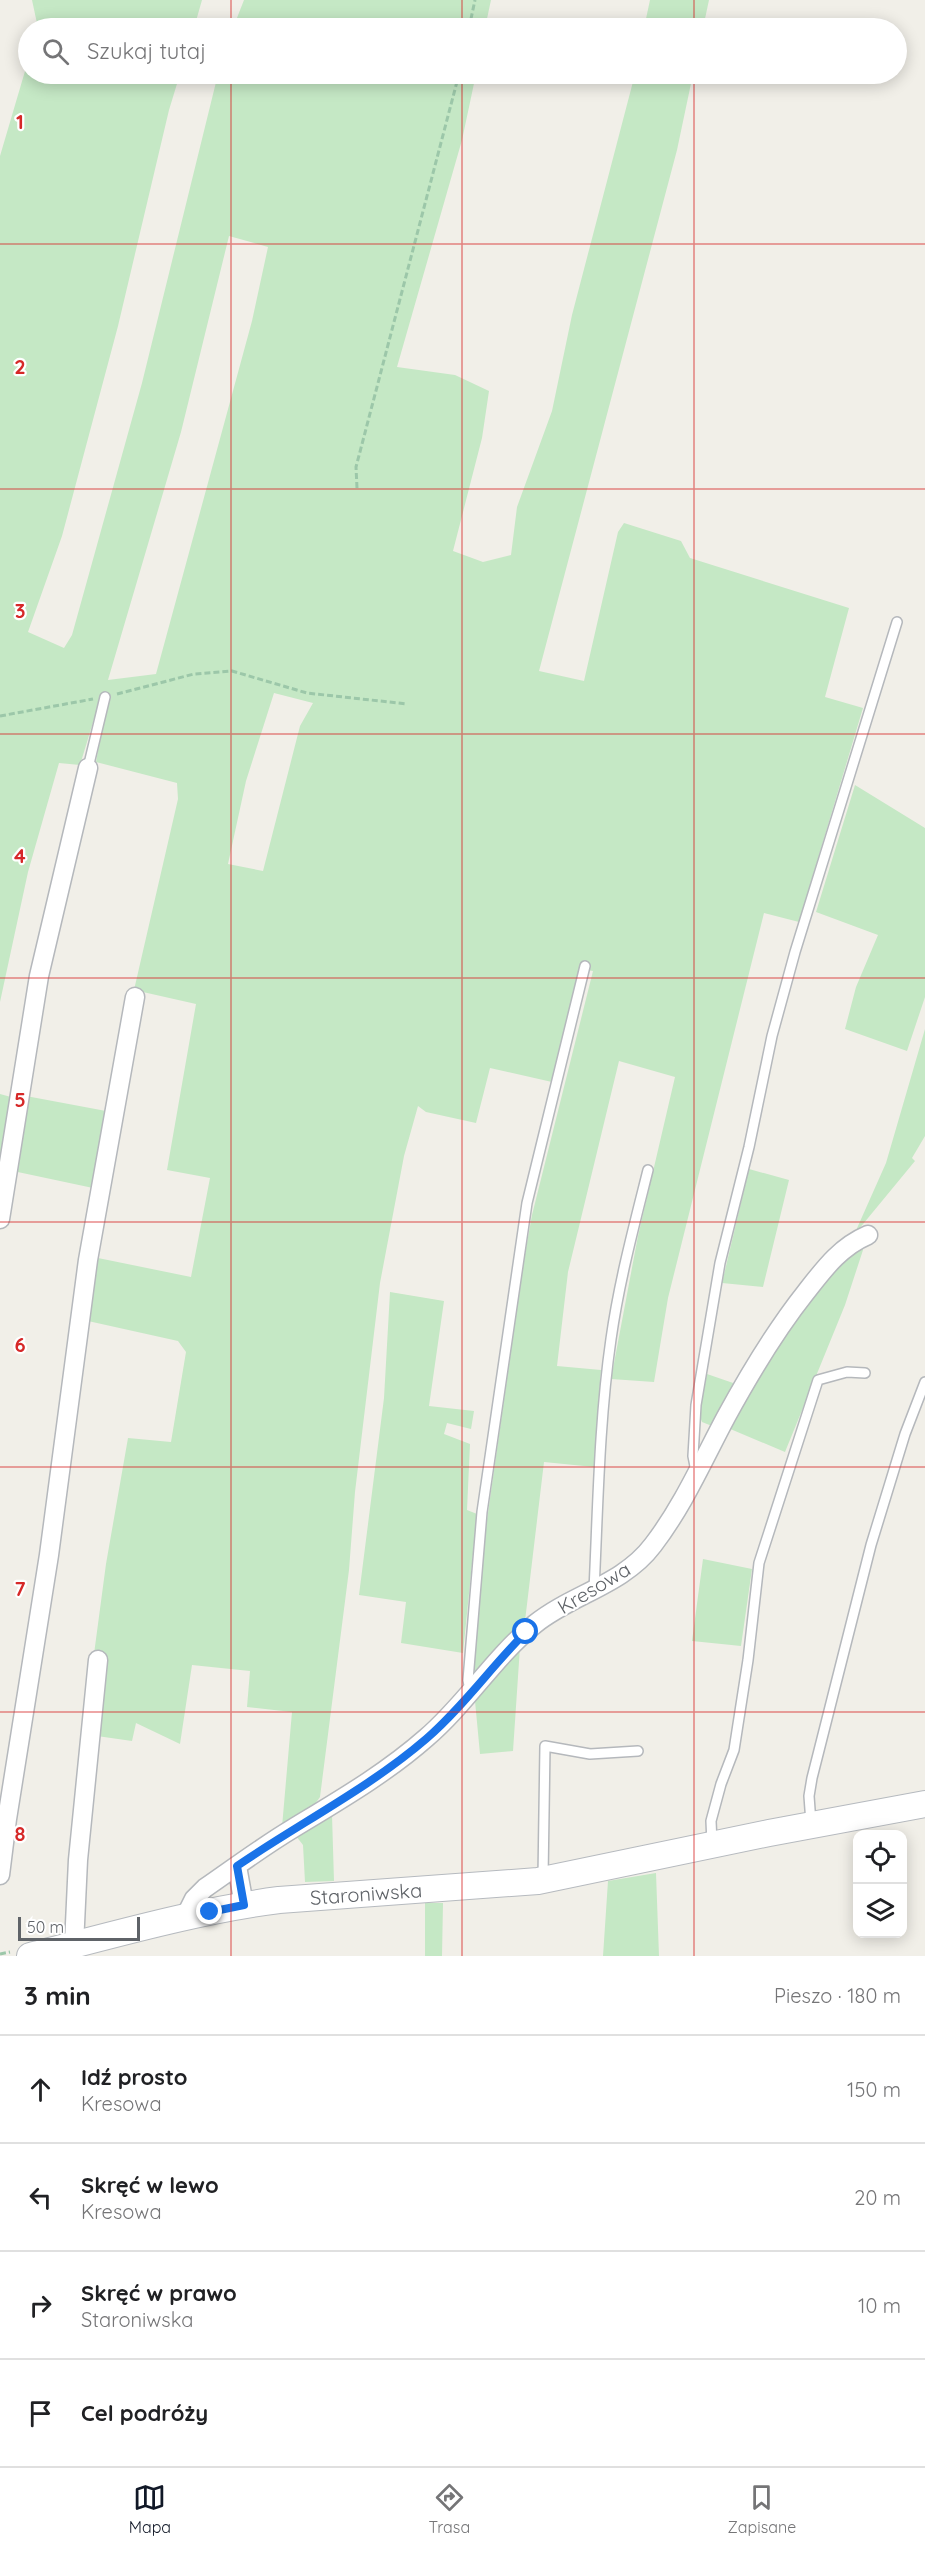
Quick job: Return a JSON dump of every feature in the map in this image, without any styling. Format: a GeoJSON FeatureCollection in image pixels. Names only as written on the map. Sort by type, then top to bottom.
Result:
{"type":"FeatureCollection","features":[{"type":"Feature","properties":{"kind":"street"},"geometry":{"type":"LineString","coordinates":[[0,1220],[39,976],[88,768]]}},
{"type":"Feature","properties":{"kind":"street"},"geometry":{"type":"LineString","coordinates":[[0,1875],[6,1819],[49,1555],[88,1260],[135,997]]}},
{"type":"Feature","properties":{"kind":"street","name":"Kresowa"},"geometry":{"type":"LineString","coordinates":[[185,1917],[194,1899],[205,1888],[386,1770],[427,1738],[536,1623],[626,1571],[652,1548],[677,1511],[728,1413],[781,1325],[838,1253],[854,1241],[868,1235]]}},
{"type":"Feature","properties":{"kind":"street"},"geometry":{"type":"LineString","coordinates":[[74,1945],[78,1860],[98,1660]]}},
{"type":"Feature","properties":{"kind":"street","name":"Staroniwska"},"geometry":{"type":"LineString","coordinates":[[30,1956],[185,1917],[244,1905],[279,1900],[543,1880],[925,1804]]}},
{"type":"Feature","properties":{"kind":"street"},"geometry":{"type":"LineString","coordinates":[[237,1866],[244,1905]]}},
{"type":"Feature","properties":{"kind":"lane"},"geometry":{"type":"LineString","coordinates":[[697,1473],[693,1456],[696,1405],[720,1263],[749,1146],[772,1036],[795,952],[897,622]]}},
{"type":"Feature","properties":{"kind":"lane"},"geometry":{"type":"LineString","coordinates":[[88,768],[105,697]]}},
{"type":"Feature","properties":{"kind":"lane"},"geometry":{"type":"LineString","coordinates":[[471,1693],[468,1680],[482,1512],[527,1203],[585,966]]}},
{"type":"Feature","properties":{"kind":"lane"},"geometry":{"type":"LineString","coordinates":[[594,1590],[602,1420],[611,1339],[627,1253],[648,1170]]}},
{"type":"Feature","properties":{"kind":"lane"},"geometry":{"type":"LineString","coordinates":[[708,1846],[711,1821],[721,1784],[734,1750],[748,1660],[759,1563],[787,1470],[818,1380],[847,1372],[865,1373]]}},
{"type":"Feature","properties":{"kind":"lane"},"geometry":{"type":"LineString","coordinates":[[811,1825],[809,1796],[812,1778],[871,1545],[902,1445],[925,1382]]}},
{"type":"Feature","properties":{"kind":"lane"},"geometry":{"type":"LineString","coordinates":[[543,1880],[545,1746],[590,1754],[638,1751]]}},
{"type":"Feature","properties":{"kind":"path"},"geometry":{"type":"LineString","coordinates":[[471,18],[475,0]]}},
{"type":"Feature","properties":{"kind":"path"},"geometry":{"type":"LineString","coordinates":[[357,488],[356,467],[456,84]]}},
{"type":"Feature","properties":{"kind":"path"},"geometry":{"type":"LineString","coordinates":[[0,716],[105,697],[194,674],[232,671],[307,693],[407,704]]}},
{"type":"Feature","properties":{"kind":"green space"},"geometry":{"type":"Polygon","coordinates":[[[32,0],[202,0],[197,18],[36,18],[32,0]]]}},
{"type":"Feature","properties":{"kind":"green space"},"geometry":{"type":"Polygon","coordinates":[[[244,0],[491,0],[487,18],[237,18],[244,0]]]}},
{"type":"Feature","properties":{"kind":"green space"},"geometry":{"type":"Polygon","coordinates":[[[650,0],[709,0],[705,18],[646,18],[650,0]]]}},
{"type":"Feature","properties":{"kind":"green space"},"geometry":{"type":"Polygon","coordinates":[[[21,84],[177,84],[118,326],[62,536],[28,632],[64,648],[72,635],[142,383],[216,84],[474,84],[462,140],[397,367],[455,375],[489,391],[482,438],[453,551],[483,562],[511,555],[517,507],[552,411],[572,315],[632,84],[691,84],[677,150],[539,671],[584,681],[618,532],[624,523],[681,541],[690,558],[849,608],[825,697],[863,708],[799,922],[764,913],[668,1298],[654,1382],[611,1379],[638,1236],[675,1077],[619,1061],[568,1272],[557,1366],[601,1370],[594,1467],[544,1462],[525,1621],[473,1678],[486,1527],[523,1265],[532,1215],[593,971],[579,969],[552,1082],[490,1068],[476,1123],[426,1112],[418,1106],[404,1156],[380,1283],[355,1492],[349,1570],[320,1797],[312,1808],[282,1827],[292,1712],[247,1707],[250,1671],[192,1665],[180,1744],[136,1723],[132,1741],[97,1736],[94,1654],[106,1564],[128,1438],[171,1442],[186,1352],[178,1341],[88,1321],[98,1258],[191,1277],[210,1178],[167,1170],[196,1004],[134,990],[178,799],[177,783],[96,762],[103,723],[94,719],[80,765],[59,763],[28,872],[0,1002],[0,156],[21,84]],[[229,236],[181,432],[108,680],[156,674],[252,321],[268,247],[229,236]],[[274,693],[246,781],[228,864],[263,871],[300,726],[313,703],[274,693]]]}},
{"type":"Feature","properties":{"kind":"green space"},"geometry":{"type":"Polygon","coordinates":[[[855,785],[925,828],[925,997],[907,1051],[845,1029],[856,987],[878,935],[816,912],[855,785]]]}},
{"type":"Feature","properties":{"kind":"green space"},"geometry":{"type":"Polygon","coordinates":[[[925,1029],[925,1136],[912,1158],[915,1161],[854,1235],[886,1163],[925,1029]]]}},
{"type":"Feature","properties":{"kind":"green space"},"geometry":{"type":"Polygon","coordinates":[[[0,1094],[11,1097],[0,1179],[0,1094]]]}},
{"type":"Feature","properties":{"kind":"green space"},"geometry":{"type":"Polygon","coordinates":[[[26,1096],[106,1111],[93,1188],[13,1171],[26,1096]]]}},
{"type":"Feature","properties":{"kind":"green space"},"geometry":{"type":"Polygon","coordinates":[[[749,1169],[789,1180],[763,1287],[722,1283],[749,1169]]]}},
{"type":"Feature","properties":{"kind":"green space"},"geometry":{"type":"Polygon","coordinates":[[[861,1243],[863,1250],[845,1305],[785,1452],[728,1428],[752,1379],[824,1278],[861,1243]]]}},
{"type":"Feature","properties":{"kind":"green space"},"geometry":{"type":"Polygon","coordinates":[[[390,1292],[444,1301],[429,1406],[474,1411],[471,1429],[447,1423],[444,1434],[470,1444],[467,1510],[477,1514],[463,1653],[401,1643],[406,1602],[359,1595],[384,1398],[390,1292]]]}},
{"type":"Feature","properties":{"kind":"green space"},"geometry":{"type":"Polygon","coordinates":[[[707,1374],[736,1384],[712,1426],[702,1422],[699,1414],[707,1374]]]}},
{"type":"Feature","properties":{"kind":"green space"},"geometry":{"type":"Polygon","coordinates":[[[703,1559],[752,1569],[741,1646],[692,1641],[703,1559]]]}},
{"type":"Feature","properties":{"kind":"green space"},"geometry":{"type":"Polygon","coordinates":[[[520,1647],[513,1751],[480,1754],[475,1701],[520,1647]]]}},
{"type":"Feature","properties":{"kind":"green space"},"geometry":{"type":"Polygon","coordinates":[[[332,1815],[334,1881],[305,1882],[303,1845],[296,1836],[332,1815]]]}},
{"type":"Feature","properties":{"kind":"green space"},"geometry":{"type":"Polygon","coordinates":[[[656,1873],[659,1956],[603,1956],[608,1881],[656,1873]]]}},
{"type":"Feature","properties":{"kind":"green space"},"geometry":{"type":"Polygon","coordinates":[[[425,1903],[443,1903],[442,1956],[425,1956],[425,1903]]]}},
{"type":"Feature","properties":{"kind":"route"},"geometry":{"type":"LineString","coordinates":[[210,1912],[244,1905],[237,1866],[386,1770],[427,1738],[453,1713],[526,1632]]}}]}
